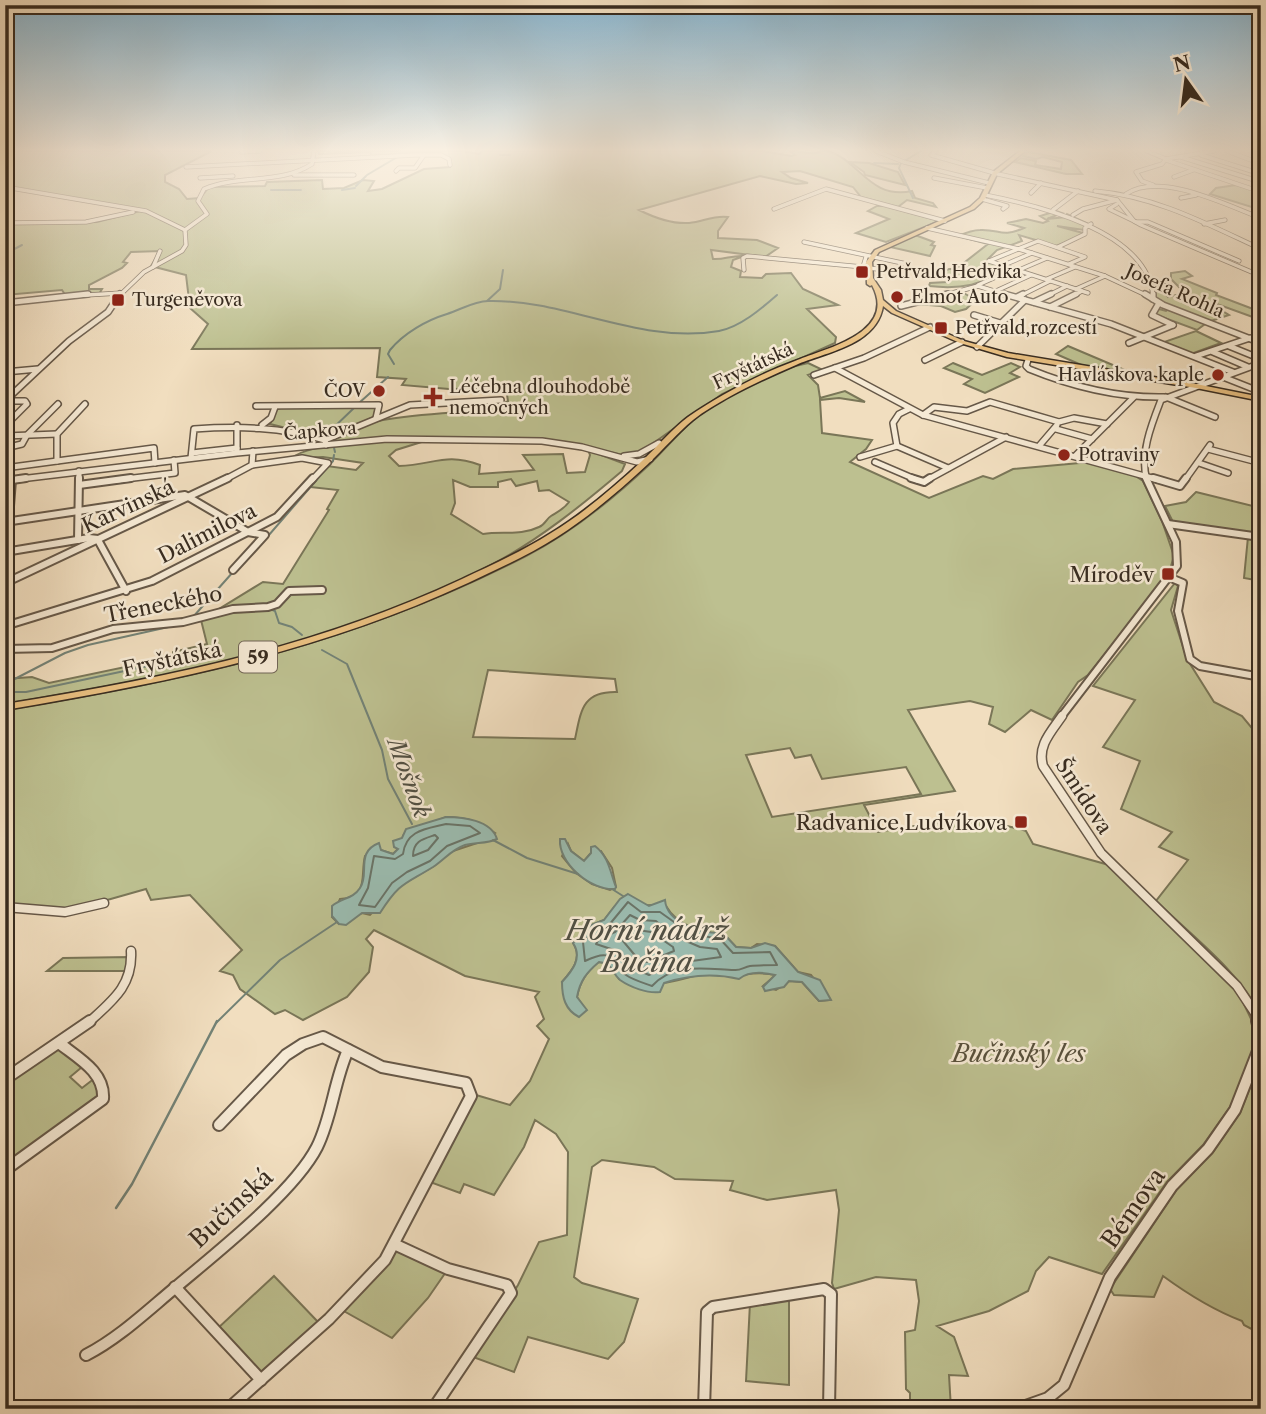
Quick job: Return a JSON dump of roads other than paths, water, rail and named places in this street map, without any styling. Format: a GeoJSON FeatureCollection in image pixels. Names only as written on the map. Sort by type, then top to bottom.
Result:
{"type":"FeatureCollection","features":[{"type":"Feature","properties":{"kind":"main road"},"geometry":{"type":"LineString","coordinates":[[878,310],[869,258],[889,243],[954,217]]}},
{"type":"Feature","properties":{"kind":"main road"},"geometry":{"type":"LineString","coordinates":[[878,310],[905,317]]}},
{"type":"Feature","properties":{"kind":"main road"},"geometry":{"type":"LineString","coordinates":[[878,310],[889,310],[976,347],[1028,360],[1261,399]]}},
{"type":"Feature","properties":{"kind":"main road","name":"59"},"geometry":{"type":"LineString","coordinates":[[852,338],[870,328],[878,310]]}},
{"type":"Feature","properties":{"kind":"main road","name":"59"},"geometry":{"type":"LineString","coordinates":[[852,338],[878,310]]}},
{"type":"Feature","properties":{"kind":"main road"},"geometry":{"type":"LineString","coordinates":[[870,328],[887,320],[905,317]]}},
{"type":"Feature","properties":{"kind":"main road","name":"Fryštátská"},"geometry":{"type":"LineString","coordinates":[[498,565],[576,512],[692,417],[725,395],[852,338]]}},
{"type":"Feature","properties":{"kind":"main road","name":"Fryštátská"},"geometry":{"type":"LineString","coordinates":[[5,707],[183,676],[293,648],[421,602],[524,554],[558,533],[635,472],[692,417]]}},
{"type":"Feature","properties":{"kind":"street"},"geometry":{"type":"LineString","coordinates":[[5,223],[96,222],[113,217]]}},
{"type":"Feature","properties":{"kind":"street"},"geometry":{"type":"LineString","coordinates":[[161,217],[185,230]]}},
{"type":"Feature","properties":{"kind":"street"},"geometry":{"type":"LineString","coordinates":[[5,401],[108,312],[121,293],[153,267],[183,250],[185,230],[203,217]]}},
{"type":"Feature","properties":{"kind":"street"},"geometry":{"type":"LineString","coordinates":[[930,217],[945,221]]}},
{"type":"Feature","properties":{"kind":"street"},"geometry":{"type":"LineString","coordinates":[[1077,217],[1112,237],[1140,265],[1151,281],[1153,299]]}},
{"type":"Feature","properties":{"kind":"street"},"geometry":{"type":"LineString","coordinates":[[1125,217],[1175,241],[1261,276]]}},
{"type":"Feature","properties":{"kind":"street"},"geometry":{"type":"LineString","coordinates":[[1131,217],[1135,222]]}},
{"type":"Feature","properties":{"kind":"street"},"geometry":{"type":"LineString","coordinates":[[1188,217],[1261,249]]}},
{"type":"Feature","properties":{"kind":"street"},"geometry":{"type":"LineString","coordinates":[[1204,224],[1225,220]]}},
{"type":"Feature","properties":{"kind":"street"},"geometry":{"type":"LineString","coordinates":[[1135,222],[1148,222],[1239,261]]}},
{"type":"Feature","properties":{"kind":"street"},"geometry":{"type":"LineString","coordinates":[[1058,247],[1081,238],[1085,234],[1085,228],[1091,225]]}},
{"type":"Feature","properties":{"kind":"street","name":"Josefa Rohla"},"geometry":{"type":"LineString","coordinates":[[927,228],[1019,249],[1105,276],[1134,287],[1159,303],[1261,343]]}},
{"type":"Feature","properties":{"kind":"street"},"geometry":{"type":"LineString","coordinates":[[1175,241],[1185,239]]}},
{"type":"Feature","properties":{"kind":"street"},"geometry":{"type":"LineString","coordinates":[[1050,307],[1085,292],[989,261],[1038,241],[1085,257],[1069,264]]}},
{"type":"Feature","properties":{"kind":"street"},"geometry":{"type":"LineString","coordinates":[[804,242],[869,258],[908,262],[901,272],[869,268]]}},
{"type":"Feature","properties":{"kind":"street"},"geometry":{"type":"LineString","coordinates":[[153,267],[160,251]]}},
{"type":"Feature","properties":{"kind":"street"},"geometry":{"type":"LineString","coordinates":[[1003,266],[1032,253]]}},
{"type":"Feature","properties":{"kind":"street"},"geometry":{"type":"LineString","coordinates":[[744,270],[743,258],[747,256],[863,267],[869,258]]}},
{"type":"Feature","properties":{"kind":"street"},"geometry":{"type":"LineString","coordinates":[[1217,259],[1227,257]]}},
{"type":"Feature","properties":{"kind":"street"},"geometry":{"type":"LineString","coordinates":[[901,306],[978,286],[1047,258]]}},
{"type":"Feature","properties":{"kind":"street"},"geometry":{"type":"LineString","coordinates":[[1017,297],[1075,267]]}},
{"type":"Feature","properties":{"kind":"street"},"geometry":{"type":"LineString","coordinates":[[996,291],[1031,275]]}},
{"type":"Feature","properties":{"kind":"street"},"geometry":{"type":"LineString","coordinates":[[1076,289],[1105,276]]}},
{"type":"Feature","properties":{"kind":"street"},"geometry":{"type":"LineString","coordinates":[[978,286],[1145,336],[1234,372]]}},
{"type":"Feature","properties":{"kind":"street"},"geometry":{"type":"LineString","coordinates":[[1034,302],[1067,286]]}},
{"type":"Feature","properties":{"kind":"street"},"geometry":{"type":"LineString","coordinates":[[5,303],[121,293]]}},
{"type":"Feature","properties":{"kind":"street"},"geometry":{"type":"LineString","coordinates":[[926,293],[932,297]]}},
{"type":"Feature","properties":{"kind":"street"},"geometry":{"type":"LineString","coordinates":[[976,347],[1025,300]]}},
{"type":"Feature","properties":{"kind":"street"},"geometry":{"type":"LineString","coordinates":[[1129,343],[1173,325],[1152,315],[1159,303]]}},
{"type":"Feature","properties":{"kind":"street"},"geometry":{"type":"LineString","coordinates":[[967,319],[981,312]]}},
{"type":"Feature","properties":{"kind":"street"},"geometry":{"type":"LineString","coordinates":[[974,316],[1000,323]]}},
{"type":"Feature","properties":{"kind":"street"},"geometry":{"type":"LineString","coordinates":[[814,375],[930,327]]}},
{"type":"Feature","properties":{"kind":"street","name":"Josefa Rohla"},"geometry":{"type":"LineString","coordinates":[[1196,357],[1250,338]]}},
{"type":"Feature","properties":{"kind":"street"},"geometry":{"type":"LineString","coordinates":[[925,360],[962,342]]}},
{"type":"Feature","properties":{"kind":"street","name":"Josefa Rohla"},"geometry":{"type":"LineString","coordinates":[[1229,346],[1261,361]]}},
{"type":"Feature","properties":{"kind":"street","name":"Josefa Rohla"},"geometry":{"type":"LineString","coordinates":[[1212,351],[1248,367]]}},
{"type":"Feature","properties":{"kind":"street"},"geometry":{"type":"LineString","coordinates":[[1028,360],[1028,369],[1059,382],[1134,397],[1165,397],[1261,361]]}},
{"type":"Feature","properties":{"kind":"street"},"geometry":{"type":"LineString","coordinates":[[835,368],[923,415],[1180,486],[1209,447],[1261,463]]}},
{"type":"Feature","properties":{"kind":"street"},"geometry":{"type":"LineString","coordinates":[[5,372],[39,369]]}},
{"type":"Feature","properties":{"kind":"street"},"geometry":{"type":"LineString","coordinates":[[1222,377],[1261,392]]}},
{"type":"Feature","properties":{"kind":"street"},"geometry":{"type":"LineString","coordinates":[[1076,456],[1134,397]]}},
{"type":"Feature","properties":{"kind":"street"},"geometry":{"type":"LineString","coordinates":[[1165,397],[1215,417]]}},
{"type":"Feature","properties":{"kind":"street"},"geometry":{"type":"LineString","coordinates":[[1165,397],[1159,404],[1144,464],[1145,476],[1177,544],[1179,558],[1171,578],[1183,583],[1178,611],[1190,659],[1200,666],[1261,677]]}},
{"type":"Feature","properties":{"kind":"street"},"geometry":{"type":"LineString","coordinates":[[191,455],[194,429],[262,425],[296,430],[325,443],[410,405],[501,400]]}},
{"type":"Feature","properties":{"kind":"street"},"geometry":{"type":"LineString","coordinates":[[5,401],[25,401],[27,404],[5,426]]}},
{"type":"Feature","properties":{"kind":"street"},"geometry":{"type":"LineString","coordinates":[[923,415],[934,407],[967,411],[990,402],[1059,422],[1074,418],[1107,424]]}},
{"type":"Feature","properties":{"kind":"street"},"geometry":{"type":"LineString","coordinates":[[5,448],[22,444],[27,435],[58,404]]}},
{"type":"Feature","properties":{"kind":"street"},"geometry":{"type":"LineString","coordinates":[[57,461],[57,434],[85,404]]}},
{"type":"Feature","properties":{"kind":"street"},"geometry":{"type":"LineString","coordinates":[[256,406],[379,405],[376,418]]}},
{"type":"Feature","properties":{"kind":"street"},"geometry":{"type":"LineString","coordinates":[[262,425],[271,418],[275,407]]}},
{"type":"Feature","properties":{"kind":"street"},"geometry":{"type":"LineString","coordinates":[[897,446],[893,423],[899,414],[909,409]]}},
{"type":"Feature","properties":{"kind":"street"},"geometry":{"type":"LineString","coordinates":[[1039,446],[1056,429],[1059,422]]}},
{"type":"Feature","properties":{"kind":"street"},"geometry":{"type":"LineString","coordinates":[[237,425],[237,450]]}},
{"type":"Feature","properties":{"kind":"street"},"geometry":{"type":"LineString","coordinates":[[1056,429],[1092,439]]}},
{"type":"Feature","properties":{"kind":"street"},"geometry":{"type":"LineString","coordinates":[[5,436],[57,434]]}},
{"type":"Feature","properties":{"kind":"street"},"geometry":{"type":"LineString","coordinates":[[875,462],[912,480],[924,482],[1007,437]]}},
{"type":"Feature","properties":{"kind":"street","name":"Čapkova"},"geometry":{"type":"LineString","coordinates":[[9,481],[237,450],[410,439],[533,440],[568,444],[637,462],[650,459]]}},
{"type":"Feature","properties":{"kind":"street"},"geometry":{"type":"LineString","coordinates":[[618,457],[639,454],[659,443]]}},
{"type":"Feature","properties":{"kind":"street"},"geometry":{"type":"LineString","coordinates":[[860,457],[897,446],[948,468]]}},
{"type":"Feature","properties":{"kind":"street"},"geometry":{"type":"LineString","coordinates":[[5,468],[153,448],[155,463]]}},
{"type":"Feature","properties":{"kind":"street"},"geometry":{"type":"LineString","coordinates":[[252,465],[253,451]]}},
{"type":"Feature","properties":{"kind":"street","name":"Dalimilova"},"geometry":{"type":"LineString","coordinates":[[5,626],[152,581],[288,509],[328,463],[323,459],[309,458],[252,465]]}},
{"type":"Feature","properties":{"kind":"street"},"geometry":{"type":"LineString","coordinates":[[79,485],[175,472],[174,460]]}},
{"type":"Feature","properties":{"kind":"street"},"geometry":{"type":"LineString","coordinates":[[635,472],[637,462]]}},
{"type":"Feature","properties":{"kind":"street"},"geometry":{"type":"LineString","coordinates":[[1199,463],[1228,472]]}},
{"type":"Feature","properties":{"kind":"street","name":"Karvinská"},"geometry":{"type":"LineString","coordinates":[[5,583],[252,465]]}},
{"type":"Feature","properties":{"kind":"street"},"geometry":{"type":"LineString","coordinates":[[78,540],[79,471]]}},
{"type":"Feature","properties":{"kind":"street"},"geometry":{"type":"LineString","coordinates":[[5,509],[10,506],[9,481]]}},
{"type":"Feature","properties":{"kind":"street"},"geometry":{"type":"LineString","coordinates":[[5,522],[179,495],[188,497],[248,532],[265,536],[233,570]]}},
{"type":"Feature","properties":{"kind":"street"},"geometry":{"type":"LineString","coordinates":[[1167,521],[1254,536],[1258,535],[1261,528]]}},
{"type":"Feature","properties":{"kind":"street"},"geometry":{"type":"LineString","coordinates":[[5,552],[78,540],[98,540],[126,590]]}},
{"type":"Feature","properties":{"kind":"street","name":"Šmídova"},"geometry":{"type":"LineString","coordinates":[[1171,578],[1085,683],[1045,740],[1040,758],[1096,847],[1229,976],[1255,1013]]}},
{"type":"Feature","properties":{"kind":"street","name":"Třeneckého"},"geometry":{"type":"LineString","coordinates":[[5,649],[52,648],[113,629],[183,622],[233,609],[268,607],[277,604],[289,591],[322,590]]}},
{"type":"Feature","properties":{"kind":"street"},"geometry":{"type":"LineString","coordinates":[[5,906],[65,912],[104,903]]}},
{"type":"Feature","properties":{"kind":"street"},"geometry":{"type":"LineString","coordinates":[[5,1079],[95,1017],[128,983],[133,971],[131,951]]}},
{"type":"Feature","properties":{"kind":"street","name":"Bémova"},"geometry":{"type":"LineString","coordinates":[[1017,1409],[1040,1403],[1057,1392],[1070,1374],[1110,1277],[1172,1186],[1208,1149],[1235,1110],[1258,1051],[1260,1032],[1255,1013]]}},
{"type":"Feature","properties":{"kind":"street"},"geometry":{"type":"LineString","coordinates":[[219,1125],[258,1086],[271,1067],[305,1042],[323,1037],[332,1039],[382,1067],[466,1083],[471,1096],[394,1244],[367,1282],[300,1348],[228,1409]]}},
{"type":"Feature","properties":{"kind":"street"},"geometry":{"type":"LineString","coordinates":[[5,1170],[103,1099],[105,1092],[98,1076],[59,1043]]}},
{"type":"Feature","properties":{"kind":"street","name":"Bučinská"},"geometry":{"type":"LineString","coordinates":[[86,1355],[105,1345],[233,1238],[305,1166],[317,1147],[327,1121],[348,1050]]}},
{"type":"Feature","properties":{"kind":"street"},"geometry":{"type":"LineString","coordinates":[[394,1244],[449,1269],[507,1285],[511,1293],[433,1409]]}},
{"type":"Feature","properties":{"kind":"street"},"geometry":{"type":"LineString","coordinates":[[175,1287],[261,1380]]}},
{"type":"Feature","properties":{"kind":"street"},"geometry":{"type":"LineString","coordinates":[[704,1409],[708,1312],[713,1307],[824,1289],[831,1294],[829,1409]]}},
{"type":"Feature","properties":{"kind":"street"},"geometry":{"type":"LineString","coordinates":[[1040,1403],[1058,1409]]}},
{"type":"Feature","properties":{"kind":"water"},"geometry":{"type":"Polygon","coordinates":[[[446,817],[468,819],[483,824],[497,839],[460,847],[403,885],[380,913],[362,913],[346,925],[339,924],[332,916],[332,906],[360,888],[365,858],[372,847],[379,843],[381,850],[393,854],[398,849],[394,847],[393,841],[402,838],[406,829],[446,817]]]}},
{"type":"Feature","properties":{"kind":"water"},"geometry":{"type":"Polygon","coordinates":[[[560,839],[565,839],[571,851],[584,861],[591,853],[591,847],[595,846],[600,850],[615,889],[596,885],[578,874],[564,857],[560,839]]]}},
{"type":"Feature","properties":{"kind":"water","name":"Horní nádrž Bučina"},"geometry":{"type":"Polygon","coordinates":[[[628,894],[649,906],[665,900],[667,908],[679,921],[706,932],[723,933],[736,947],[751,948],[765,943],[775,946],[798,972],[820,980],[831,1000],[819,1001],[802,982],[789,981],[784,987],[765,991],[763,987],[775,975],[761,973],[752,973],[739,979],[711,976],[683,978],[664,983],[660,992],[650,992],[624,983],[609,966],[599,962],[580,986],[577,997],[587,1010],[579,1017],[567,1007],[562,988],[562,982],[573,969],[577,959],[573,943],[591,925],[604,920],[620,899],[628,894]]]}},
{"type":"Feature","properties":{"kind":"waterway"},"geometry":{"type":"LineString","coordinates":[[5,254],[22,245]]}},
{"type":"Feature","properties":{"kind":"waterway"},"geometry":{"type":"LineString","coordinates":[[487,301],[500,289],[503,270]]}},
{"type":"Feature","properties":{"kind":"waterway"},"geometry":{"type":"LineString","coordinates":[[487,301],[517,302],[632,327],[690,334],[719,331],[735,326],[777,295]]}},
{"type":"Feature","properties":{"kind":"waterway"},"geometry":{"type":"LineString","coordinates":[[394,364],[388,354],[390,350],[416,328],[472,304],[487,301]]}},
{"type":"Feature","properties":{"kind":"waterway"},"geometry":{"type":"LineString","coordinates":[[359,403],[388,377]]}},
{"type":"Feature","properties":{"kind":"waterway"},"geometry":{"type":"LineString","coordinates":[[335,452],[330,431],[355,407]]}},
{"type":"Feature","properties":{"kind":"waterway"},"geometry":{"type":"LineString","coordinates":[[1257,431],[1261,433]]}},
{"type":"Feature","properties":{"kind":"waterway"},"geometry":{"type":"LineString","coordinates":[[262,543],[333,461],[334,455]]}},
{"type":"Feature","properties":{"kind":"waterway"},"geometry":{"type":"LineString","coordinates":[[193,617],[233,572]]}},
{"type":"Feature","properties":{"kind":"waterway","name":"Mošnok"},"geometry":{"type":"LineString","coordinates":[[270,609],[275,611],[279,623],[292,627],[302,635]]}},
{"type":"Feature","properties":{"kind":"waterway","name":"Mošnok"},"geometry":{"type":"LineString","coordinates":[[5,684],[65,653],[88,645],[213,617]]}},
{"type":"Feature","properties":{"kind":"waterway","name":"Mošnok"},"geometry":{"type":"LineString","coordinates":[[322,650],[347,664],[382,750],[388,779],[412,824]]}},
{"type":"Feature","properties":{"kind":"waterway"},"geometry":{"type":"LineString","coordinates":[[5,692],[26,692],[162,663]]}},
{"type":"Feature","properties":{"kind":"waterway","name":"Mošnok"},"geometry":{"type":"LineString","coordinates":[[493,840],[527,858],[578,874]]}},
{"type":"Feature","properties":{"kind":"waterway","name":"Mošnok"},"geometry":{"type":"LineString","coordinates":[[612,889],[623,896]]}},
{"type":"Feature","properties":{"kind":"waterway"},"geometry":{"type":"LineString","coordinates":[[216,1023],[280,960],[337,922]]}},
{"type":"Feature","properties":{"kind":"waterway"},"geometry":{"type":"LineString","coordinates":[[116,1208],[132,1184],[217,1021]]}},
{"type":"Feature","properties":{"kind":"place","name":"Petřvald,Hedvika"},"geometry":{"type":"Point","coordinates":[862,272]}},
{"type":"Feature","properties":{"kind":"place","name":"Elmot Auto"},"geometry":{"type":"Point","coordinates":[897,297]}},
{"type":"Feature","properties":{"kind":"place","name":"Turgeněvova"},"geometry":{"type":"Point","coordinates":[118,300]}},
{"type":"Feature","properties":{"kind":"place","name":"Petřvald,rozcestí"},"geometry":{"type":"Point","coordinates":[941,328]}},
{"type":"Feature","properties":{"kind":"place","name":"Havláskova kaple"},"geometry":{"type":"Point","coordinates":[1218,375]}},
{"type":"Feature","properties":{"kind":"place","name":"ČOV"},"geometry":{"type":"Point","coordinates":[379,391]}},
{"type":"Feature","properties":{"kind":"place","name":"Léčebna dlouhodobě nemocných"},"geometry":{"type":"Point","coordinates":[433,397]}},
{"type":"Feature","properties":{"kind":"place","name":"Potraviny"},"geometry":{"type":"Point","coordinates":[1064,455]}},
{"type":"Feature","properties":{"kind":"place","name":"Míroděv"},"geometry":{"type":"Point","coordinates":[1168,574]}},
{"type":"Feature","properties":{"kind":"place","name":"Radvanice,Ludvíkova"},"geometry":{"type":"Point","coordinates":[1021,822]}},
{"type":"Feature","properties":{"kind":"park label","name":"Bučinský les"},"geometry":{"type":"Point","coordinates":[1019,1053]}}]}
